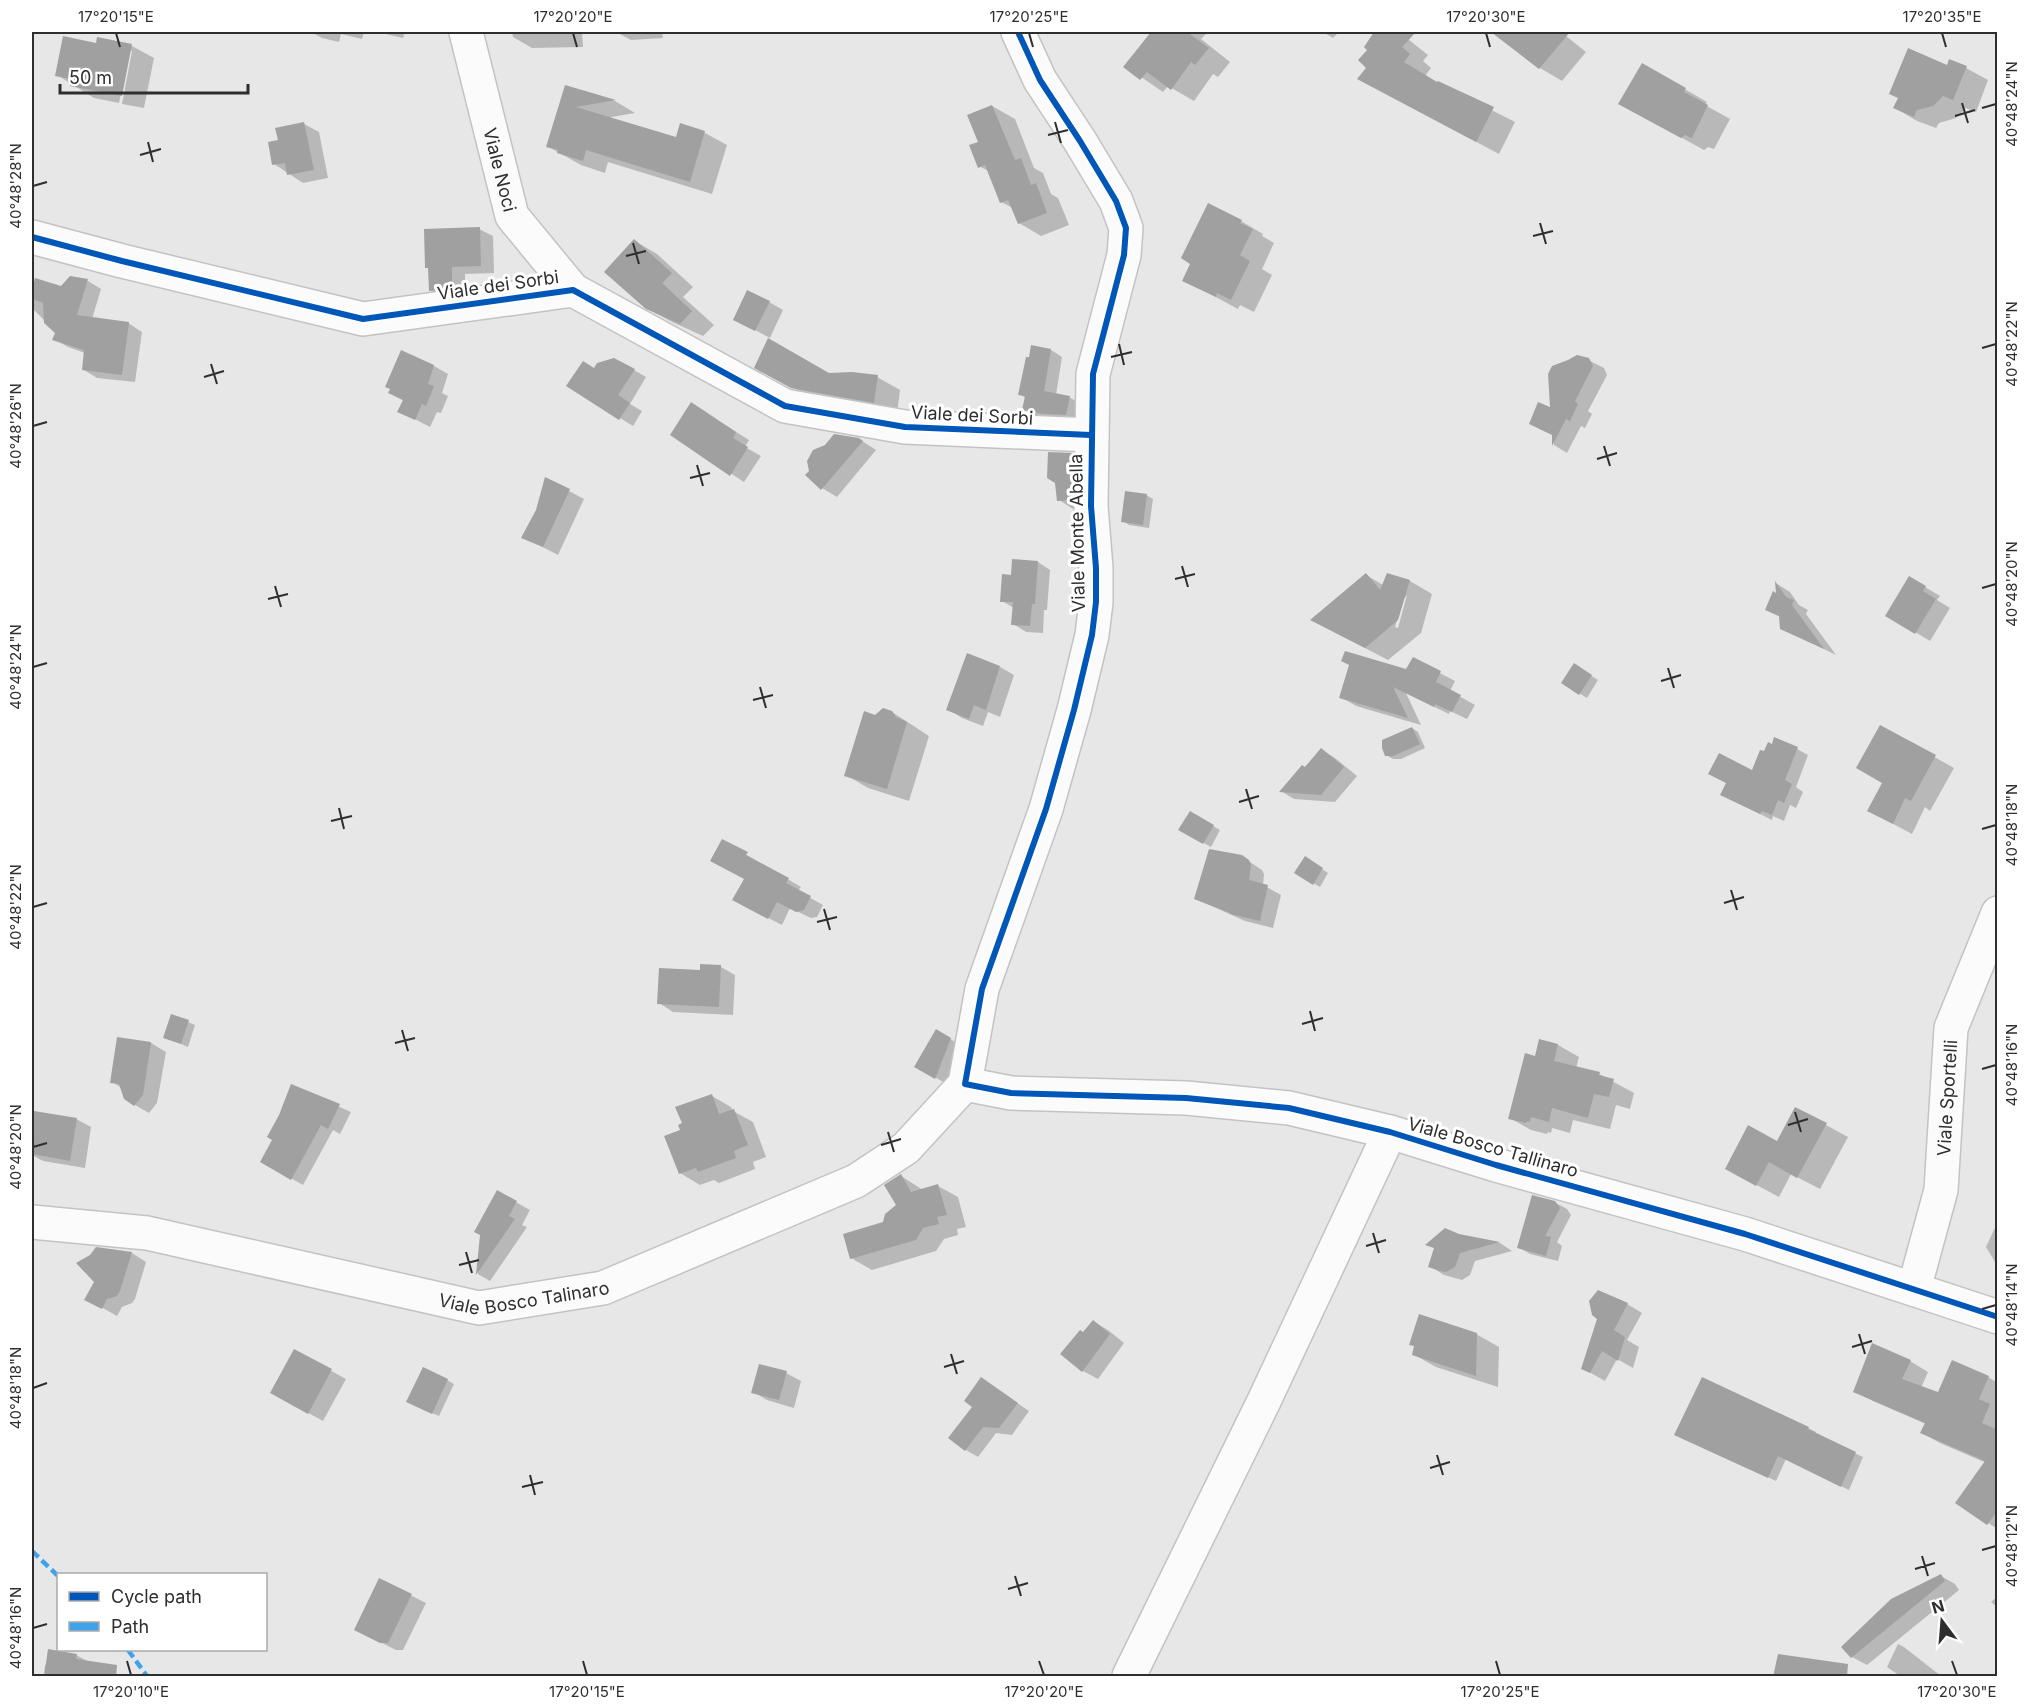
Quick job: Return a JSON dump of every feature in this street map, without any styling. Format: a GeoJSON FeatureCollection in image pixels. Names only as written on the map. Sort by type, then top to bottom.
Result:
{"type":"FeatureCollection","features":[{"type":"Feature","properties":{"kind":"street","name":"Viale Noci"},"geometry":{"type":"LineString","coordinates":[[466,32],[512,216],[573,290]]}},
{"type":"Feature","properties":{"kind":"street","name":"Viale Monte Abella"},"geometry":{"type":"LineString","coordinates":[[965,1084],[982,989],[1046,809],[1074,710],[1092,634],[1096,602],[1096,568],[1090,506],[1093,374],[1124,255],[1126,228],[1116,201],[1040,80],[1018,32]]}},
{"type":"Feature","properties":{"kind":"street","name":"Viale dei Sorbi"},"geometry":{"type":"LineString","coordinates":[[32,237],[363,319],[573,290],[785,406],[905,427],[1091,435]]}},
{"type":"Feature","properties":{"kind":"street","name":"Viale Sportelli"},"geometry":{"type":"LineString","coordinates":[[1914,1288],[1941,1190],[1951,1028],[1998,913]]}},
{"type":"Feature","properties":{"kind":"street","name":"Viale Bosco Tallinaro"},"geometry":{"type":"LineString","coordinates":[[965,1084],[1011,1093],[1186,1098],[1289,1108],[1390,1132],[1496,1165],[1745,1233],[1998,1317]]}},
{"type":"Feature","properties":{"kind":"street","name":"Viale Bosco Talinaro"},"geometry":{"type":"LineString","coordinates":[[32,1222],[147,1233],[479,1308],[603,1288],[856,1181],[906,1148],[965,1084]]}},
{"type":"Feature","properties":{"kind":"street"},"geometry":{"type":"LineString","coordinates":[[1129,1677],[1264,1401],[1390,1132]]}},
{"type":"Feature","properties":{"kind":"building"},"geometry":{"type":"Polygon","coordinates":[[[1151,32],[1187,32],[1209,48],[1195,65],[1191,62],[1171,90],[1147,72],[1140,80],[1123,67],[1151,32]]]}},
{"type":"Feature","properties":{"kind":"building"},"geometry":{"type":"Polygon","coordinates":[[[1374,32],[1416,32],[1402,47],[1410,54],[1404,62],[1437,82],[1494,107],[1476,142],[1357,79],[1366,68],[1358,60],[1367,50],[1364,47],[1374,32]]]}},
{"type":"Feature","properties":{"kind":"building"},"geometry":{"type":"Polygon","coordinates":[[[1491,32],[1570,32],[1539,69],[1491,32]]]}},
{"type":"Feature","properties":{"kind":"building"},"geometry":{"type":"Polygon","coordinates":[[[63,36],[96,43],[97,37],[132,44],[122,96],[70,86],[71,79],[55,76],[63,36]]]}},
{"type":"Feature","properties":{"kind":"building"},"geometry":{"type":"Polygon","coordinates":[[[1908,48],[1947,65],[1949,59],[1967,66],[1953,100],[1943,96],[1933,106],[1917,110],[1914,117],[1893,108],[1898,98],[1889,94],[1908,48]]]}},
{"type":"Feature","properties":{"kind":"building"},"geometry":{"type":"Polygon","coordinates":[[[1642,63],[1686,88],[1684,92],[1708,105],[1692,138],[1685,135],[1681,138],[1618,104],[1642,63]]]}},
{"type":"Feature","properties":{"kind":"building"},"geometry":{"type":"Polygon","coordinates":[[[565,85],[616,100],[576,107],[676,137],[680,123],[705,131],[690,182],[586,150],[583,161],[546,147],[565,85]]]}},
{"type":"Feature","properties":{"kind":"building"},"geometry":{"type":"Polygon","coordinates":[[[992,105],[1015,160],[1021,158],[1031,185],[1036,183],[1047,213],[1018,224],[1008,200],[1000,203],[985,165],[978,168],[969,145],[978,142],[967,115],[992,105]]]}},
{"type":"Feature","properties":{"kind":"building"},"geometry":{"type":"Polygon","coordinates":[[[304,122],[314,170],[287,175],[285,163],[272,165],[268,142],[278,140],[275,128],[304,122]]]}},
{"type":"Feature","properties":{"kind":"building"},"geometry":{"type":"Polygon","coordinates":[[[1208,203],[1242,220],[1240,223],[1253,229],[1240,255],[1250,261],[1231,300],[1217,293],[1216,297],[1182,281],[1190,264],[1181,258],[1208,203]]]}},
{"type":"Feature","properties":{"kind":"building"},"geometry":{"type":"Polygon","coordinates":[[[480,227],[481,266],[452,267],[452,288],[429,291],[428,268],[425,268],[424,229],[480,227]]]}},
{"type":"Feature","properties":{"kind":"building"},"geometry":{"type":"Polygon","coordinates":[[[634,239],[672,273],[662,283],[692,311],[680,324],[646,309],[604,272],[634,239]]]}},
{"type":"Feature","properties":{"kind":"building"},"geometry":{"type":"Polygon","coordinates":[[[70,276],[88,279],[77,315],[129,322],[122,375],[82,370],[84,350],[52,340],[55,333],[44,323],[43,303],[32,299],[35,278],[61,286],[70,276]]]}},
{"type":"Feature","properties":{"kind":"building"},"geometry":{"type":"Polygon","coordinates":[[[747,290],[770,301],[755,331],[733,320],[747,290]]]}},
{"type":"Feature","properties":{"kind":"building"},"geometry":{"type":"Polygon","coordinates":[[[768,338],[829,373],[852,372],[878,375],[874,403],[791,388],[754,368],[768,338]]]}},
{"type":"Feature","properties":{"kind":"building"},"geometry":{"type":"Polygon","coordinates":[[[1031,345],[1051,349],[1044,391],[1070,396],[1066,415],[1022,410],[1025,396],[1018,395],[1026,357],[1029,357],[1031,345]]]}},
{"type":"Feature","properties":{"kind":"building"},"geometry":{"type":"Polygon","coordinates":[[[401,350],[434,365],[428,384],[434,386],[426,406],[422,404],[415,420],[397,412],[403,400],[388,393],[390,389],[385,387],[401,350]]]}},
{"type":"Feature","properties":{"kind":"building"},"geometry":{"type":"Polygon","coordinates":[[[1577,355],[1589,358],[1593,366],[1575,401],[1578,404],[1570,421],[1566,419],[1552,446],[1552,435],[1529,424],[1538,402],[1550,407],[1548,374],[1552,366],[1577,355]]]}},
{"type":"Feature","properties":{"kind":"building"},"geometry":{"type":"Polygon","coordinates":[[[614,358],[635,369],[618,395],[630,403],[619,420],[566,386],[583,361],[594,368],[597,363],[614,358]]]}},
{"type":"Feature","properties":{"kind":"building"},"geometry":{"type":"Polygon","coordinates":[[[691,402],[736,432],[733,438],[748,447],[730,476],[670,435],[691,402]]]}},
{"type":"Feature","properties":{"kind":"building"},"geometry":{"type":"Polygon","coordinates":[[[834,434],[859,438],[863,441],[821,490],[805,475],[809,471],[807,461],[813,450],[825,445],[834,434]]]}},
{"type":"Feature","properties":{"kind":"building"},"geometry":{"type":"Polygon","coordinates":[[[1048,452],[1073,453],[1072,500],[1057,501],[1055,483],[1047,478],[1048,452]]]}},
{"type":"Feature","properties":{"kind":"building"},"geometry":{"type":"Polygon","coordinates":[[[545,477],[570,489],[543,547],[521,538],[536,510],[545,477]]]}},
{"type":"Feature","properties":{"kind":"building"},"geometry":{"type":"Polygon","coordinates":[[[1125,491],[1147,494],[1143,525],[1121,522],[1125,491]]]}},
{"type":"Feature","properties":{"kind":"building"},"geometry":{"type":"Polygon","coordinates":[[[1012,559],[1038,561],[1035,604],[1032,604],[1030,626],[1011,625],[1013,602],[1000,602],[1002,574],[1011,575],[1012,559]]]}},
{"type":"Feature","properties":{"kind":"building"},"geometry":{"type":"Polygon","coordinates":[[[1366,573],[1380,590],[1387,573],[1410,580],[1398,620],[1365,648],[1310,620],[1366,573]]]}},
{"type":"Feature","properties":{"kind":"building"},"geometry":{"type":"Polygon","coordinates":[[[1909,576],[1926,586],[1923,591],[1936,599],[1915,634],[1885,616],[1909,576]]]}},
{"type":"Feature","properties":{"kind":"building"},"geometry":{"type":"Polygon","coordinates":[[[1775,581],[1786,597],[1794,600],[1792,605],[1824,649],[1780,629],[1779,616],[1765,610],[1773,591],[1776,593],[1775,581]]]}},
{"type":"Feature","properties":{"kind":"building"},"geometry":{"type":"Polygon","coordinates":[[[1345,651],[1406,669],[1413,657],[1441,671],[1436,682],[1461,695],[1452,712],[1435,704],[1434,707],[1393,687],[1408,718],[1339,698],[1349,665],[1341,661],[1345,651]]]}},
{"type":"Feature","properties":{"kind":"building"},"geometry":{"type":"Polygon","coordinates":[[[967,653],[1000,666],[986,710],[974,705],[969,719],[946,710],[967,653]]]}},
{"type":"Feature","properties":{"kind":"building"},"geometry":{"type":"Polygon","coordinates":[[[1574,663],[1592,675],[1579,695],[1561,683],[1574,663]]]}},
{"type":"Feature","properties":{"kind":"building"},"geometry":{"type":"Polygon","coordinates":[[[883,708],[892,711],[896,717],[907,722],[887,789],[844,776],[864,711],[875,715],[883,708]]]}},
{"type":"Feature","properties":{"kind":"building"},"geometry":{"type":"Polygon","coordinates":[[[1880,725],[1936,755],[1911,801],[1905,798],[1893,824],[1867,811],[1882,783],[1856,768],[1880,725]]]}},
{"type":"Feature","properties":{"kind":"building"},"geometry":{"type":"Polygon","coordinates":[[[1412,727],[1420,744],[1393,756],[1385,756],[1382,740],[1412,727]]]}},
{"type":"Feature","properties":{"kind":"building"},"geometry":{"type":"Polygon","coordinates":[[[1774,737],[1798,747],[1785,780],[1792,784],[1784,803],[1778,800],[1772,815],[1762,811],[1760,814],[1720,795],[1726,783],[1708,774],[1719,753],[1752,770],[1760,750],[1764,751],[1768,742],[1772,744],[1774,737]]]}},
{"type":"Feature","properties":{"kind":"building"},"geometry":{"type":"Polygon","coordinates":[[[1321,748],[1344,767],[1321,795],[1279,792],[1302,765],[1305,767],[1321,748]]]}},
{"type":"Feature","properties":{"kind":"building"},"geometry":{"type":"Polygon","coordinates":[[[1190,811],[1214,825],[1203,844],[1178,830],[1190,811]]]}},
{"type":"Feature","properties":{"kind":"building"},"geometry":{"type":"Polygon","coordinates":[[[722,839],[748,852],[746,855],[789,878],[786,883],[811,896],[804,910],[796,912],[777,902],[768,919],[732,900],[744,879],[710,861],[722,839]]]}},
{"type":"Feature","properties":{"kind":"building"},"geometry":{"type":"Polygon","coordinates":[[[1209,849],[1242,855],[1249,860],[1251,865],[1249,880],[1268,885],[1260,921],[1230,914],[1194,899],[1209,849]]]}},
{"type":"Feature","properties":{"kind":"building"},"geometry":{"type":"Polygon","coordinates":[[[1305,856],[1323,868],[1313,885],[1294,873],[1305,856]]]}},
{"type":"Feature","properties":{"kind":"building"},"geometry":{"type":"Polygon","coordinates":[[[700,964],[721,965],[719,1007],[657,1004],[659,968],[700,970],[700,964]]]}},
{"type":"Feature","properties":{"kind":"building"},"geometry":{"type":"Polygon","coordinates":[[[171,1014],[189,1020],[181,1044],[163,1038],[171,1014]]]}},
{"type":"Feature","properties":{"kind":"building"},"geometry":{"type":"Polygon","coordinates":[[[936,1029],[951,1038],[935,1079],[914,1067],[936,1029]]]}},
{"type":"Feature","properties":{"kind":"building"},"geometry":{"type":"Polygon","coordinates":[[[117,1037],[151,1042],[143,1095],[134,1106],[124,1099],[119,1084],[110,1083],[117,1037]]]}},
{"type":"Feature","properties":{"kind":"building"},"geometry":{"type":"Polygon","coordinates":[[[1539,1039],[1558,1044],[1554,1061],[1600,1072],[1599,1075],[1614,1079],[1609,1097],[1594,1094],[1588,1118],[1552,1108],[1549,1122],[1531,1117],[1530,1122],[1526,1123],[1508,1119],[1525,1053],[1535,1056],[1539,1039]]]}},
{"type":"Feature","properties":{"kind":"building"},"geometry":{"type":"Polygon","coordinates":[[[291,1084],[340,1104],[328,1129],[321,1125],[291,1180],[260,1162],[272,1140],[267,1137],[279,1115],[291,1084]]]}},
{"type":"Feature","properties":{"kind":"building"},"geometry":{"type":"Polygon","coordinates":[[[712,1094],[719,1114],[734,1109],[748,1145],[734,1151],[736,1158],[698,1172],[696,1168],[679,1174],[664,1136],[680,1130],[678,1125],[682,1123],[675,1107],[712,1094]]]}},
{"type":"Feature","properties":{"kind":"building"},"geometry":{"type":"Polygon","coordinates":[[[1795,1107],[1827,1123],[1797,1178],[1769,1162],[1756,1186],[1725,1169],[1748,1125],[1777,1141],[1795,1107]]]}},
{"type":"Feature","properties":{"kind":"building"},"geometry":{"type":"Polygon","coordinates":[[[34,1111],[77,1118],[70,1161],[32,1154],[34,1111]]]}},
{"type":"Feature","properties":{"kind":"building"},"geometry":{"type":"Polygon","coordinates":[[[901,1174],[911,1192],[938,1184],[947,1215],[937,1217],[939,1224],[923,1228],[916,1240],[850,1259],[843,1234],[883,1222],[885,1214],[896,1205],[884,1185],[901,1174]]]}},
{"type":"Feature","properties":{"kind":"building"},"geometry":{"type":"Polygon","coordinates":[[[497,1190],[517,1201],[509,1216],[515,1219],[476,1275],[480,1235],[474,1232],[497,1190]]]}},
{"type":"Feature","properties":{"kind":"building"},"geometry":{"type":"Polygon","coordinates":[[[1532,1195],[1555,1201],[1560,1208],[1545,1236],[1551,1237],[1546,1256],[1517,1248],[1532,1195]]]}},
{"type":"Feature","properties":{"kind":"building"},"geometry":{"type":"Polygon","coordinates":[[[1445,1228],[1459,1234],[1500,1242],[1460,1253],[1455,1267],[1446,1272],[1440,1271],[1428,1267],[1434,1248],[1425,1245],[1445,1228]]]}},
{"type":"Feature","properties":{"kind":"building"},"geometry":{"type":"Polygon","coordinates":[[[96,1247],[132,1252],[120,1291],[117,1296],[107,1299],[102,1309],[84,1300],[94,1282],[76,1263],[90,1255],[96,1247]]]}},
{"type":"Feature","properties":{"kind":"building"},"geometry":{"type":"Polygon","coordinates":[[[1598,1290],[1628,1303],[1614,1330],[1625,1337],[1618,1361],[1602,1351],[1590,1373],[1581,1369],[1597,1319],[1592,1315],[1589,1301],[1598,1290]]]}},
{"type":"Feature","properties":{"kind":"building"},"geometry":{"type":"Polygon","coordinates":[[[1419,1314],[1477,1333],[1476,1376],[1412,1355],[1414,1346],[1409,1345],[1419,1314]]]}},
{"type":"Feature","properties":{"kind":"building"},"geometry":{"type":"Polygon","coordinates":[[[1093,1320],[1110,1334],[1082,1372],[1060,1354],[1080,1330],[1083,1332],[1093,1320]]]}},
{"type":"Feature","properties":{"kind":"building"},"geometry":{"type":"Polygon","coordinates":[[[1872,1343],[1911,1360],[1902,1379],[1938,1392],[1952,1360],[1989,1376],[1979,1399],[1990,1404],[1982,1423],[1998,1430],[1998,1510],[1987,1525],[1955,1503],[1985,1461],[1920,1433],[1925,1423],[1853,1392],[1872,1343]]]}},
{"type":"Feature","properties":{"kind":"building"},"geometry":{"type":"Polygon","coordinates":[[[294,1349],[332,1369],[308,1414],[270,1393],[294,1349]]]}},
{"type":"Feature","properties":{"kind":"building"},"geometry":{"type":"Polygon","coordinates":[[[759,1364],[787,1371],[779,1400],[751,1393],[759,1364]]]}},
{"type":"Feature","properties":{"kind":"building"},"geometry":{"type":"Polygon","coordinates":[[[423,1367],[448,1379],[432,1414],[406,1402],[423,1367]]]}},
{"type":"Feature","properties":{"kind":"building"},"geometry":{"type":"Polygon","coordinates":[[[981,1377],[1018,1403],[999,1428],[983,1427],[965,1451],[948,1438],[972,1407],[964,1401],[981,1377]]]}},
{"type":"Feature","properties":{"kind":"building"},"geometry":{"type":"Polygon","coordinates":[[[1702,1377],[1809,1427],[1808,1429],[1856,1452],[1841,1487],[1778,1456],[1768,1478],[1674,1435],[1702,1377]]]}},
{"type":"Feature","properties":{"kind":"building"},"geometry":{"type":"Polygon","coordinates":[[[1941,1574],[1945,1581],[1851,1658],[1841,1647],[1891,1599],[1941,1574]]]}},
{"type":"Feature","properties":{"kind":"building"},"geometry":{"type":"Polygon","coordinates":[[[379,1578],[412,1594],[388,1643],[380,1643],[354,1630],[379,1578]]]}},
{"type":"Feature","properties":{"kind":"building"},"geometry":{"type":"Polygon","coordinates":[[[48,1649],[77,1654],[76,1659],[117,1665],[116,1677],[44,1677],[48,1649]]]}},
{"type":"Feature","properties":{"kind":"building"},"geometry":{"type":"Polygon","coordinates":[[[1778,1654],[1848,1664],[1847,1677],[1773,1677],[1778,1654]]]}},
{"type":"Feature","properties":{"kind":"marked path"},"geometry":{"type":"LineString","coordinates":[[32,1551],[57,1575]]}},
{"type":"Feature","properties":{"kind":"marked path"},"geometry":{"type":"LineString","coordinates":[[129,1651],[147,1676]]}},
{"type":"Feature","properties":{"kind":"cycle path"},"geometry":{"type":"LineString","coordinates":[[1018,32],[1040,80],[1116,201],[1126,228],[1124,255],[1093,374],[1091,506],[1096,602],[1092,635],[1046,809],[982,989],[965,1084],[1011,1093],[1186,1098],[1289,1108],[1390,1132],[1496,1165],[1745,1234],[1998,1317]]}},
{"type":"Feature","properties":{"kind":"cycle path"},"geometry":{"type":"LineString","coordinates":[[32,237],[363,319],[573,290],[785,406],[905,427],[1091,435]]}}]}
